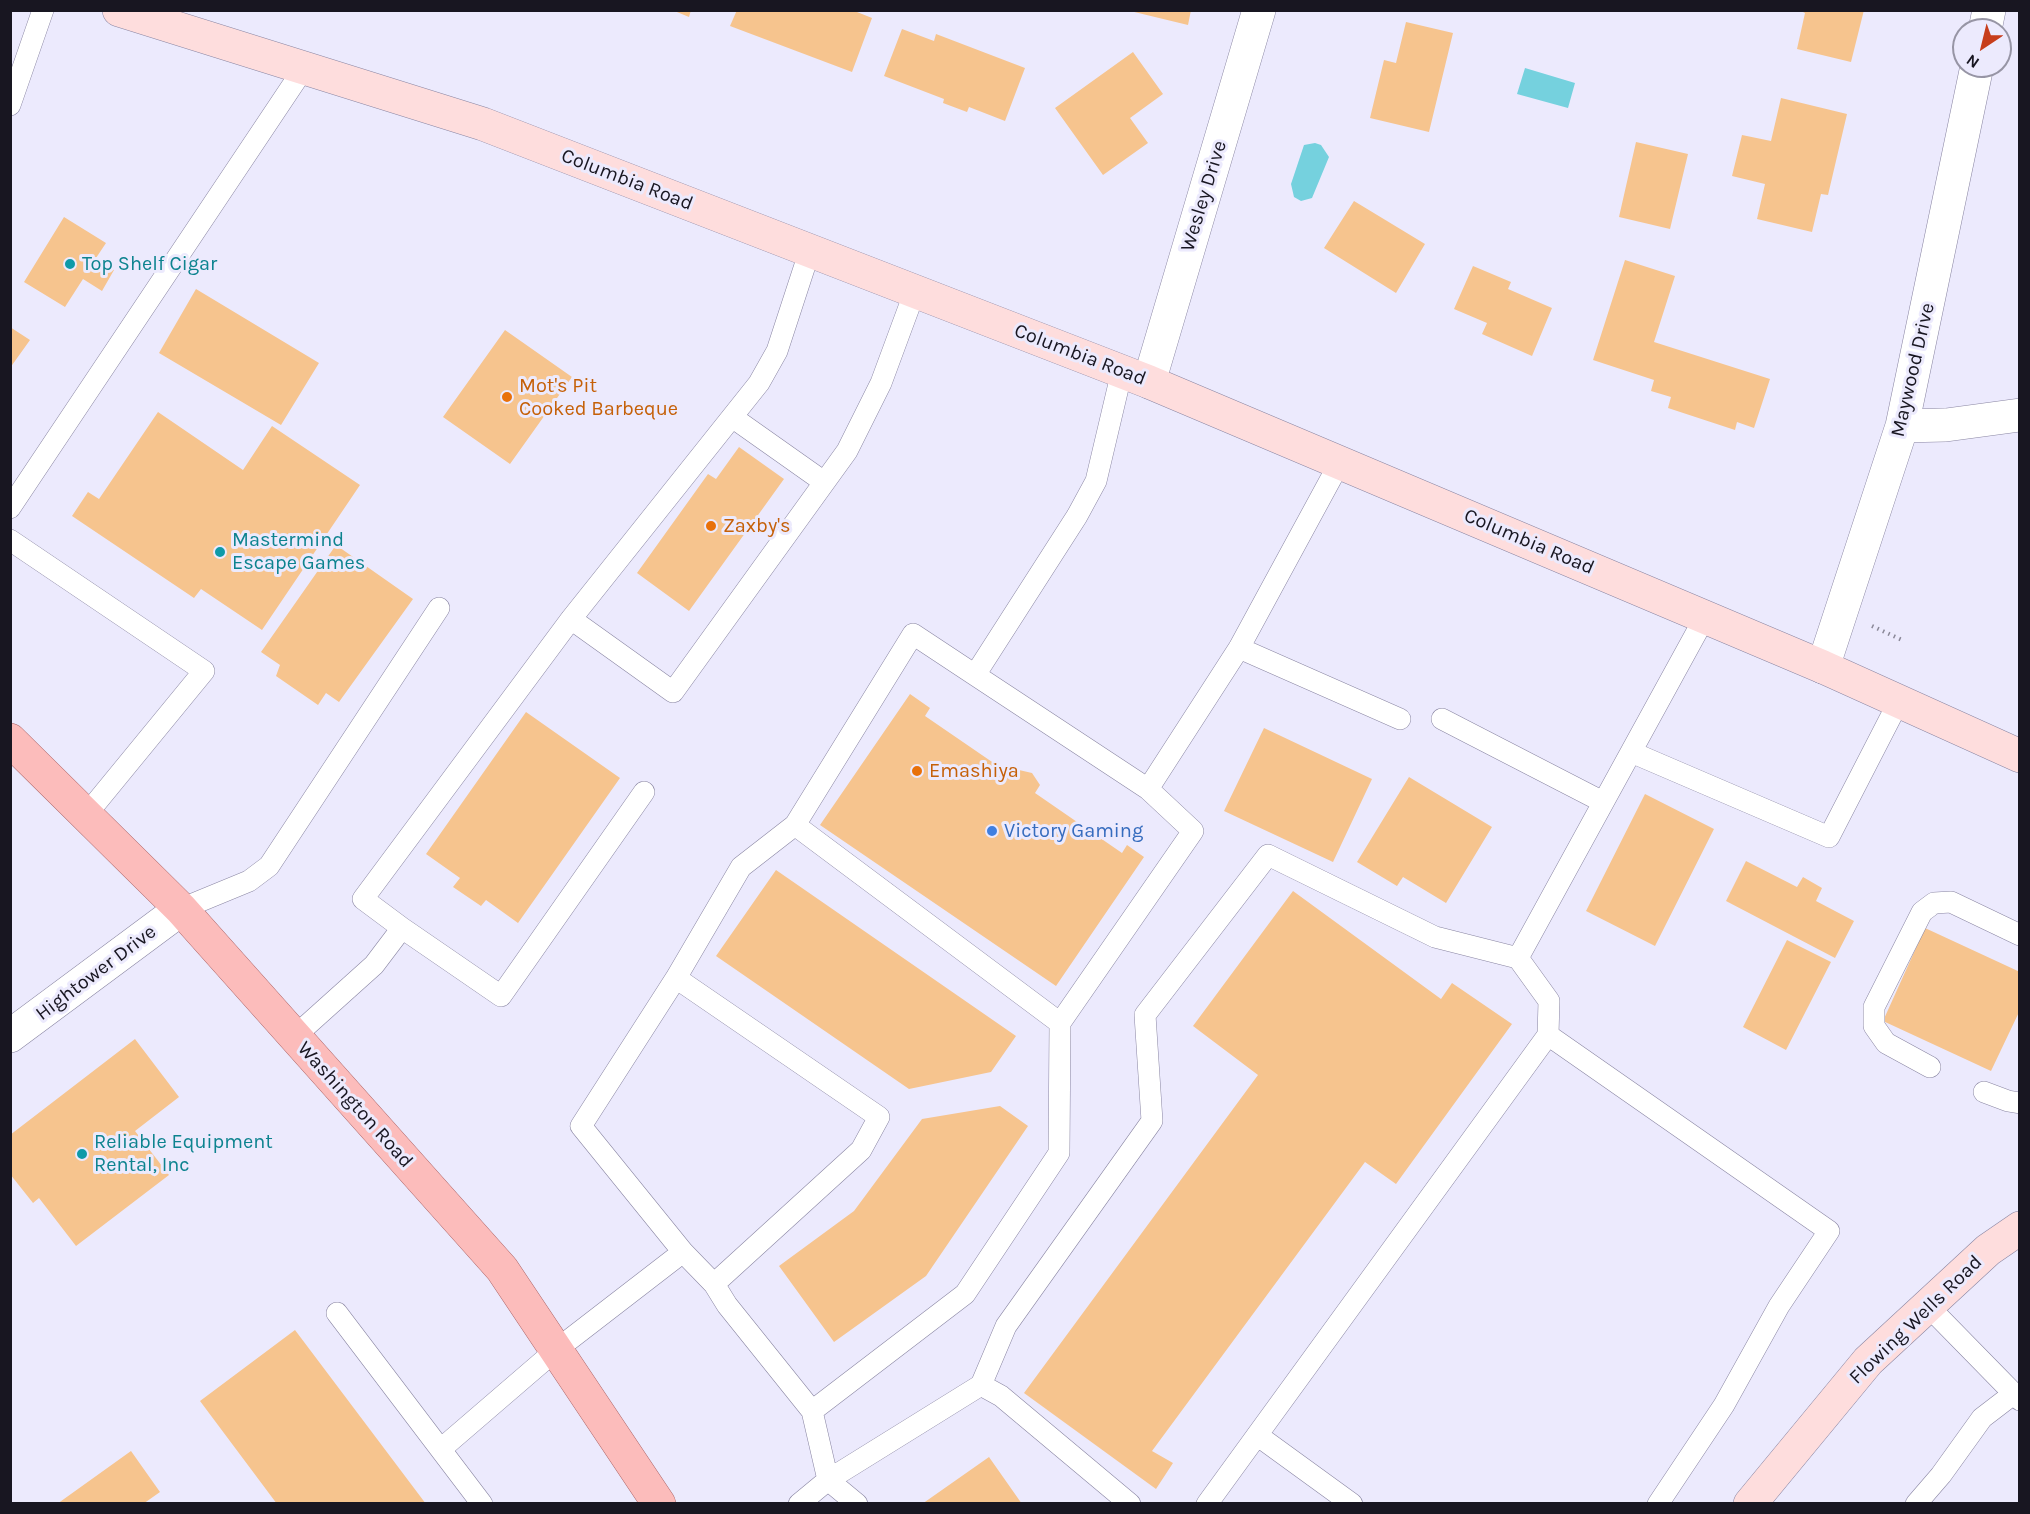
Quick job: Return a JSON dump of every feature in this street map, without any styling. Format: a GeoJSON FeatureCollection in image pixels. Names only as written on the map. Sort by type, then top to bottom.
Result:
{"type":"FeatureCollection","features":[{"type":"Feature","properties":{"kind":"main road","name":"Columbia Road"},"geometry":{"type":"LineString","coordinates":[[119,10],[483,124],[1135,377],[1705,616],[2019,756]]}},
{"type":"Feature","properties":{"kind":"main road","name":"Washington Road"},"geometry":{"type":"LineString","coordinates":[[10,740],[181,909],[502,1269],[659,1503]]}},
{"type":"Feature","properties":{"kind":"main road","name":"Flowing Wells Road"},"geometry":{"type":"LineString","coordinates":[[1750,1503],[1868,1361],[1988,1250],[2019,1228]]}},
{"type":"Feature","properties":{"kind":"street","name":"Wesley Drive"},"geometry":{"type":"LineString","coordinates":[[1135,377],[1259,10]]}},
{"type":"Feature","properties":{"kind":"street","name":"Maywood Drive"},"geometry":{"type":"LineString","coordinates":[[1822,667],[1902,426],[1974,78]]}},
{"type":"Feature","properties":{"kind":"street"},"geometry":{"type":"LineString","coordinates":[[1902,426],[1946,425],[2019,416]]}},
{"type":"Feature","properties":{"kind":"street","name":"Hightower Drive"},"geometry":{"type":"LineString","coordinates":[[10,1036],[181,909]]}},
{"type":"Feature","properties":{"kind":"lane"},"geometry":{"type":"LineString","coordinates":[[10,105],[43,10]]}},
{"type":"Feature","properties":{"kind":"lane"},"geometry":{"type":"LineString","coordinates":[[10,508],[304,68]]}},
{"type":"Feature","properties":{"kind":"lane"},"geometry":{"type":"LineString","coordinates":[[644,792],[501,996],[363,899],[571,618],[759,383],[777,351],[810,250]]}},
{"type":"Feature","properties":{"kind":"lane"},"geometry":{"type":"LineString","coordinates":[[571,618],[673,692],[847,451],[881,384],[915,291]]}},
{"type":"Feature","properties":{"kind":"lane"},"geometry":{"type":"LineString","coordinates":[[975,675],[1077,516],[1096,481],[1135,377]]}},
{"type":"Feature","properties":{"kind":"lane"},"geometry":{"type":"LineString","coordinates":[[732,417],[824,482]]}},
{"type":"Feature","properties":{"kind":"lane"},"geometry":{"type":"LineString","coordinates":[[1148,789],[1239,648],[1340,462]]}},
{"type":"Feature","properties":{"kind":"lane"},"geometry":{"type":"LineString","coordinates":[[10,540],[204,671],[86,815]]}},
{"type":"Feature","properties":{"kind":"lane"},"geometry":{"type":"LineString","coordinates":[[181,909],[249,881],[269,866],[439,608]]}},
{"type":"Feature","properties":{"kind":"lane"},"geometry":{"type":"LineString","coordinates":[[1518,958],[1705,616]]}},
{"type":"Feature","properties":{"kind":"lane"},"geometry":{"type":"LineString","coordinates":[[812,1411],[965,1294],[1059,1153],[1060,1023],[1193,831],[1148,789],[913,634],[795,825],[741,867],[676,978],[581,1126],[683,1252],[714,1284],[727,1305],[812,1411],[828,1480],[857,1503]]}},
{"type":"Feature","properties":{"kind":"lane"},"geometry":{"type":"LineString","coordinates":[[1239,648],[1400,719]]}},
{"type":"Feature","properties":{"kind":"lane"},"geometry":{"type":"LineString","coordinates":[[1631,752],[1829,837],[1899,701]]}},
{"type":"Feature","properties":{"kind":"lane"},"geometry":{"type":"LineString","coordinates":[[1442,719],[1603,802]]}},
{"type":"Feature","properties":{"kind":"lane"},"geometry":{"type":"LineString","coordinates":[[795,825],[1060,1023]]}},
{"type":"Feature","properties":{"kind":"lane"},"geometry":{"type":"LineString","coordinates":[[800,1503],[828,1480],[981,1385],[1006,1326],[1152,1121],[1145,1014],[1268,855],[1435,937],[1518,958],[1549,1001],[1548,1035],[1440,1187],[1207,1503]]}},
{"type":"Feature","properties":{"kind":"lane"},"geometry":{"type":"LineString","coordinates":[[1930,1066],[1886,1043],[1874,1026],[1874,1007],[1922,912],[1934,903],[1951,902],[2019,935]]}},
{"type":"Feature","properties":{"kind":"lane"},"geometry":{"type":"LineString","coordinates":[[295,1036],[374,964],[402,927]]}},
{"type":"Feature","properties":{"kind":"lane"},"geometry":{"type":"LineString","coordinates":[[676,978],[879,1117],[861,1150],[714,1284]]}},
{"type":"Feature","properties":{"kind":"lane"},"geometry":{"type":"LineString","coordinates":[[1548,1035],[1829,1231],[1779,1306],[1724,1405],[1658,1503]]}},
{"type":"Feature","properties":{"kind":"lane"},"geometry":{"type":"LineString","coordinates":[[1984,1092],[2019,1103]]}},
{"type":"Feature","properties":{"kind":"lane"},"geometry":{"type":"LineString","coordinates":[[441,1449],[556,1350],[683,1252]]}},
{"type":"Feature","properties":{"kind":"lane"},"geometry":{"type":"LineString","coordinates":[[1916,1503],[1941,1475],[1982,1419],[2016,1397],[1928,1306]]}},
{"type":"Feature","properties":{"kind":"lane"},"geometry":{"type":"LineString","coordinates":[[337,1313],[482,1503]]}},
{"type":"Feature","properties":{"kind":"lane"},"geometry":{"type":"LineString","coordinates":[[981,1385],[1001,1396],[1130,1503]]}},
{"type":"Feature","properties":{"kind":"lane"},"geometry":{"type":"LineString","coordinates":[[1257,1435],[1352,1503]]}},
{"type":"Feature","properties":{"kind":"water"},"geometry":{"type":"Polygon","coordinates":[[[1525,68],[1575,83],[1568,108],[1517,94],[1525,68]]]}},
{"type":"Feature","properties":{"kind":"water"},"geometry":{"type":"Polygon","coordinates":[[[1315,143],[1321,145],[1329,157],[1312,198],[1301,201],[1294,197],[1291,184],[1304,145],[1315,143]]]}},
{"type":"Feature","properties":{"kind":"building"},"geometry":{"type":"Polygon","coordinates":[[[672,10],[691,10],[689,17],[672,10]]]}},
{"type":"Feature","properties":{"kind":"building"},"geometry":{"type":"Polygon","coordinates":[[[737,10],[852,10],[872,18],[852,72],[730,26],[737,10]]]}},
{"type":"Feature","properties":{"kind":"building"},"geometry":{"type":"Polygon","coordinates":[[[1126,10],[1191,10],[1188,25],[1126,10]]]}},
{"type":"Feature","properties":{"kind":"building"},"geometry":{"type":"Polygon","coordinates":[[[1799,10],[1864,10],[1851,62],[1797,49],[1805,13],[1799,10]]]}},
{"type":"Feature","properties":{"kind":"building"},"geometry":{"type":"Polygon","coordinates":[[[1406,22],[1453,33],[1429,132],[1370,118],[1384,60],[1396,63],[1406,22]]]}},
{"type":"Feature","properties":{"kind":"building"},"geometry":{"type":"Polygon","coordinates":[[[902,29],[934,41],[936,34],[1025,68],[1005,121],[969,107],[967,112],[943,103],[944,99],[884,76],[902,29]]]}},
{"type":"Feature","properties":{"kind":"building"},"geometry":{"type":"Polygon","coordinates":[[[1133,52],[1163,94],[1130,118],[1148,143],[1103,175],[1055,108],[1133,52]]]}},
{"type":"Feature","properties":{"kind":"building"},"geometry":{"type":"Polygon","coordinates":[[[1781,98],[1847,114],[1828,195],[1821,194],[1812,232],[1757,219],[1765,184],[1732,176],[1742,135],[1771,141],[1781,98]]]}},
{"type":"Feature","properties":{"kind":"building"},"geometry":{"type":"Polygon","coordinates":[[[1636,142],[1688,154],[1670,229],[1619,217],[1636,142]]]}},
{"type":"Feature","properties":{"kind":"building"},"geometry":{"type":"Polygon","coordinates":[[[1354,201],[1425,244],[1396,293],[1324,248],[1354,201]]]}},
{"type":"Feature","properties":{"kind":"building","name":"Top Shelf Cigar"},"geometry":{"type":"Polygon","coordinates":[[[64,217],[106,243],[96,258],[114,270],[102,291],[83,279],[65,307],[24,282],[64,217]]]}},
{"type":"Feature","properties":{"kind":"building"},"geometry":{"type":"Polygon","coordinates":[[[1625,260],[1675,276],[1654,342],[1770,379],[1754,428],[1737,422],[1735,430],[1668,408],[1671,397],[1651,391],[1654,380],[1593,360],[1625,260]]]}},
{"type":"Feature","properties":{"kind":"building"},"geometry":{"type":"Polygon","coordinates":[[[1473,266],[1511,282],[1508,289],[1552,308],[1532,356],[1482,334],[1487,323],[1454,309],[1473,266]]]}},
{"type":"Feature","properties":{"kind":"building"},"geometry":{"type":"Polygon","coordinates":[[[196,289],[319,363],[281,425],[159,353],[196,289]]]}},
{"type":"Feature","properties":{"kind":"building"},"geometry":{"type":"Polygon","coordinates":[[[10,327],[30,340],[10,368],[10,327]]]}},
{"type":"Feature","properties":{"kind":"building","name":"Mot's Pit Cooked Barbeque"},"geometry":{"type":"Polygon","coordinates":[[[505,330],[572,377],[510,464],[443,417],[505,330]]]}},
{"type":"Feature","properties":{"kind":"building","name":"Mastermind Escape Games"},"geometry":{"type":"Polygon","coordinates":[[[158,412],[243,470],[272,426],[360,485],[262,630],[201,589],[194,598],[72,516],[88,492],[99,499],[158,412]]]}},
{"type":"Feature","properties":{"kind":"building","name":"Zaxby's"},"geometry":{"type":"Polygon","coordinates":[[[739,447],[784,479],[689,611],[637,573],[708,474],[716,479],[739,447]]]}},
{"type":"Feature","properties":{"kind":"building"},"geometry":{"type":"Polygon","coordinates":[[[336,545],[413,599],[339,702],[326,693],[318,705],[276,676],[280,665],[261,652],[336,545]]]}},
{"type":"Feature","properties":{"kind":"building"},"geometry":{"type":"Polygon","coordinates":[[[910,694],[930,708],[925,716],[1014,777],[1019,770],[1032,773],[1040,785],[1035,793],[1122,853],[1127,845],[1144,857],[1056,986],[820,825],[910,694]]]}},
{"type":"Feature","properties":{"kind":"building"},"geometry":{"type":"Polygon","coordinates":[[[526,712],[620,778],[518,923],[486,900],[481,906],[453,887],[460,878],[426,854],[526,712]]]}},
{"type":"Feature","properties":{"kind":"building"},"geometry":{"type":"Polygon","coordinates":[[[1264,728],[1372,779],[1333,862],[1224,811],[1264,728]]]}},
{"type":"Feature","properties":{"kind":"building"},"geometry":{"type":"Polygon","coordinates":[[[1409,777],[1492,827],[1446,903],[1403,877],[1397,886],[1357,862],[1409,777]]]}},
{"type":"Feature","properties":{"kind":"building"},"geometry":{"type":"Polygon","coordinates":[[[1645,794],[1714,829],[1655,946],[1586,911],[1645,794]]]}},
{"type":"Feature","properties":{"kind":"building"},"geometry":{"type":"Polygon","coordinates":[[[1746,861],[1797,887],[1803,877],[1822,888],[1816,901],[1854,921],[1835,958],[1726,901],[1746,861]]]}},
{"type":"Feature","properties":{"kind":"building"},"geometry":{"type":"Polygon","coordinates":[[[776,870],[1016,1036],[991,1072],[909,1089],[716,956],[776,870]]]}},
{"type":"Feature","properties":{"kind":"building"},"geometry":{"type":"Polygon","coordinates":[[[1293,891],[1441,999],[1452,983],[1512,1024],[1396,1184],[1365,1162],[1152,1451],[1173,1463],[1156,1489],[1024,1393],[1258,1075],[1193,1026],[1293,891]]]}},
{"type":"Feature","properties":{"kind":"building"},"geometry":{"type":"Polygon","coordinates":[[[1925,928],[2020,972],[2020,1010],[1991,1071],[1883,1021],[1925,928]]]}},
{"type":"Feature","properties":{"kind":"building"},"geometry":{"type":"Polygon","coordinates":[[[1787,940],[1831,962],[1786,1050],[1743,1027],[1787,940]]]}},
{"type":"Feature","properties":{"kind":"building","name":"Reliable Equipment Rental, Inc"},"geometry":{"type":"Polygon","coordinates":[[[135,1039],[179,1097],[135,1131],[169,1175],[76,1246],[39,1198],[33,1203],[10,1174],[10,1135],[135,1039]]]}},
{"type":"Feature","properties":{"kind":"building"},"geometry":{"type":"Polygon","coordinates":[[[1000,1106],[1028,1126],[926,1276],[834,1342],[779,1266],[854,1211],[922,1119],[1000,1106]]]}},
{"type":"Feature","properties":{"kind":"building"},"geometry":{"type":"Polygon","coordinates":[[[295,1330],[426,1504],[277,1504],[200,1401],[295,1330]]]}},
{"type":"Feature","properties":{"kind":"building"},"geometry":{"type":"Polygon","coordinates":[[[131,1451],[160,1492],[143,1504],[57,1504],[131,1451]]]}},
{"type":"Feature","properties":{"kind":"building"},"geometry":{"type":"Polygon","coordinates":[[[989,1457],[1022,1504],[922,1504],[989,1457]]]}},
{"type":"Feature","properties":{"kind":"place","name":"Top Shelf Cigar"},"geometry":{"type":"Point","coordinates":[70,264]}},
{"type":"Feature","properties":{"kind":"place","name":"Mot's Pit Cooked Barbeque"},"geometry":{"type":"Point","coordinates":[507,397]}},
{"type":"Feature","properties":{"kind":"place","name":"Zaxby's"},"geometry":{"type":"Point","coordinates":[711,526]}},
{"type":"Feature","properties":{"kind":"place","name":"Mastermind Escape Games"},"geometry":{"type":"Point","coordinates":[220,552]}},
{"type":"Feature","properties":{"kind":"place","name":"Emashiya"},"geometry":{"type":"Point","coordinates":[917,771]}},
{"type":"Feature","properties":{"kind":"place","name":"Victory Gaming"},"geometry":{"type":"Point","coordinates":[992,831]}},
{"type":"Feature","properties":{"kind":"place","name":"Reliable Equipment Rental, Inc"},"geometry":{"type":"Point","coordinates":[82,1154]}}]}
